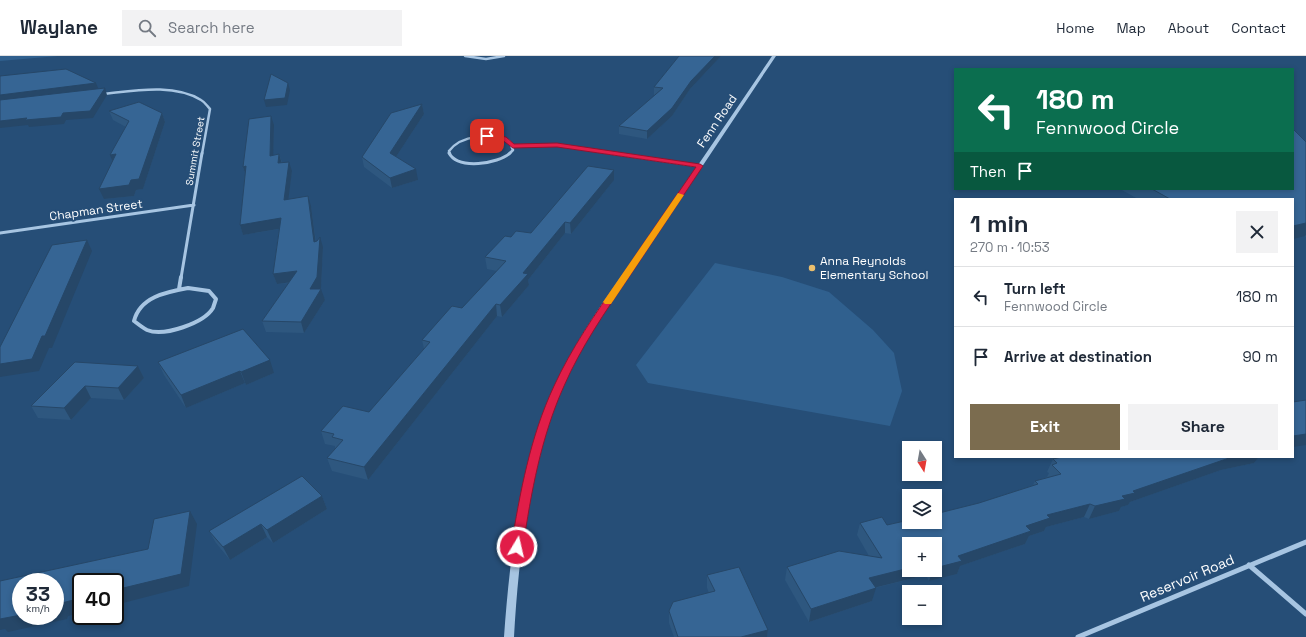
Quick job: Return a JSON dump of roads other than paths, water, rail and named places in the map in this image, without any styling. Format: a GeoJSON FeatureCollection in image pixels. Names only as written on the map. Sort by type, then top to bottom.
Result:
{"type":"FeatureCollection","features":[{"type":"Feature","properties":{"kind":"street"},"geometry":{"type":"LineString","coordinates":[[465,56],[486,59],[504,56]]}},
{"type":"Feature","properties":{"kind":"street","name":"Fenn Road"},"geometry":{"type":"LineString","coordinates":[[509,637],[515,563],[525,500],[535,455],[546,417],[559,386],[590,328],[774,56]]}},
{"type":"Feature","properties":{"kind":"street","name":"Summit Street"},"geometry":{"type":"LineString","coordinates":[[101,94],[157,91],[183,94],[202,100],[210,110],[179,289]]}},
{"type":"Feature","properties":{"kind":"street"},"geometry":{"type":"LineString","coordinates":[[513,146],[509,154],[503,158],[483,163],[472,163],[454,159],[450,155],[449,151],[458,142],[476,137],[487,136],[504,139],[513,146],[557,145],[700,166]]}},
{"type":"Feature","properties":{"kind":"street","name":"Chapman Street"},"geometry":{"type":"LineString","coordinates":[[0,233],[194,205]]}},
{"type":"Feature","properties":{"kind":"street"},"geometry":{"type":"LineString","coordinates":[[200,288],[215,295],[217,301],[214,308],[198,322],[171,330],[158,332],[138,327],[134,321],[134,314],[140,307],[161,294],[179,289],[200,288]]}},
{"type":"Feature","properties":{"kind":"street","name":"Reservoir Road"},"geometry":{"type":"LineString","coordinates":[[1078,637],[1306,542]]}},
{"type":"Feature","properties":{"kind":"street"},"geometry":{"type":"LineString","coordinates":[[1249,565],[1306,614]]}},
{"type":"Feature","properties":{"kind":"place","name":"Anna Reynolds Elementary School"},"geometry":{"type":"Point","coordinates":[812,268]}}]}
